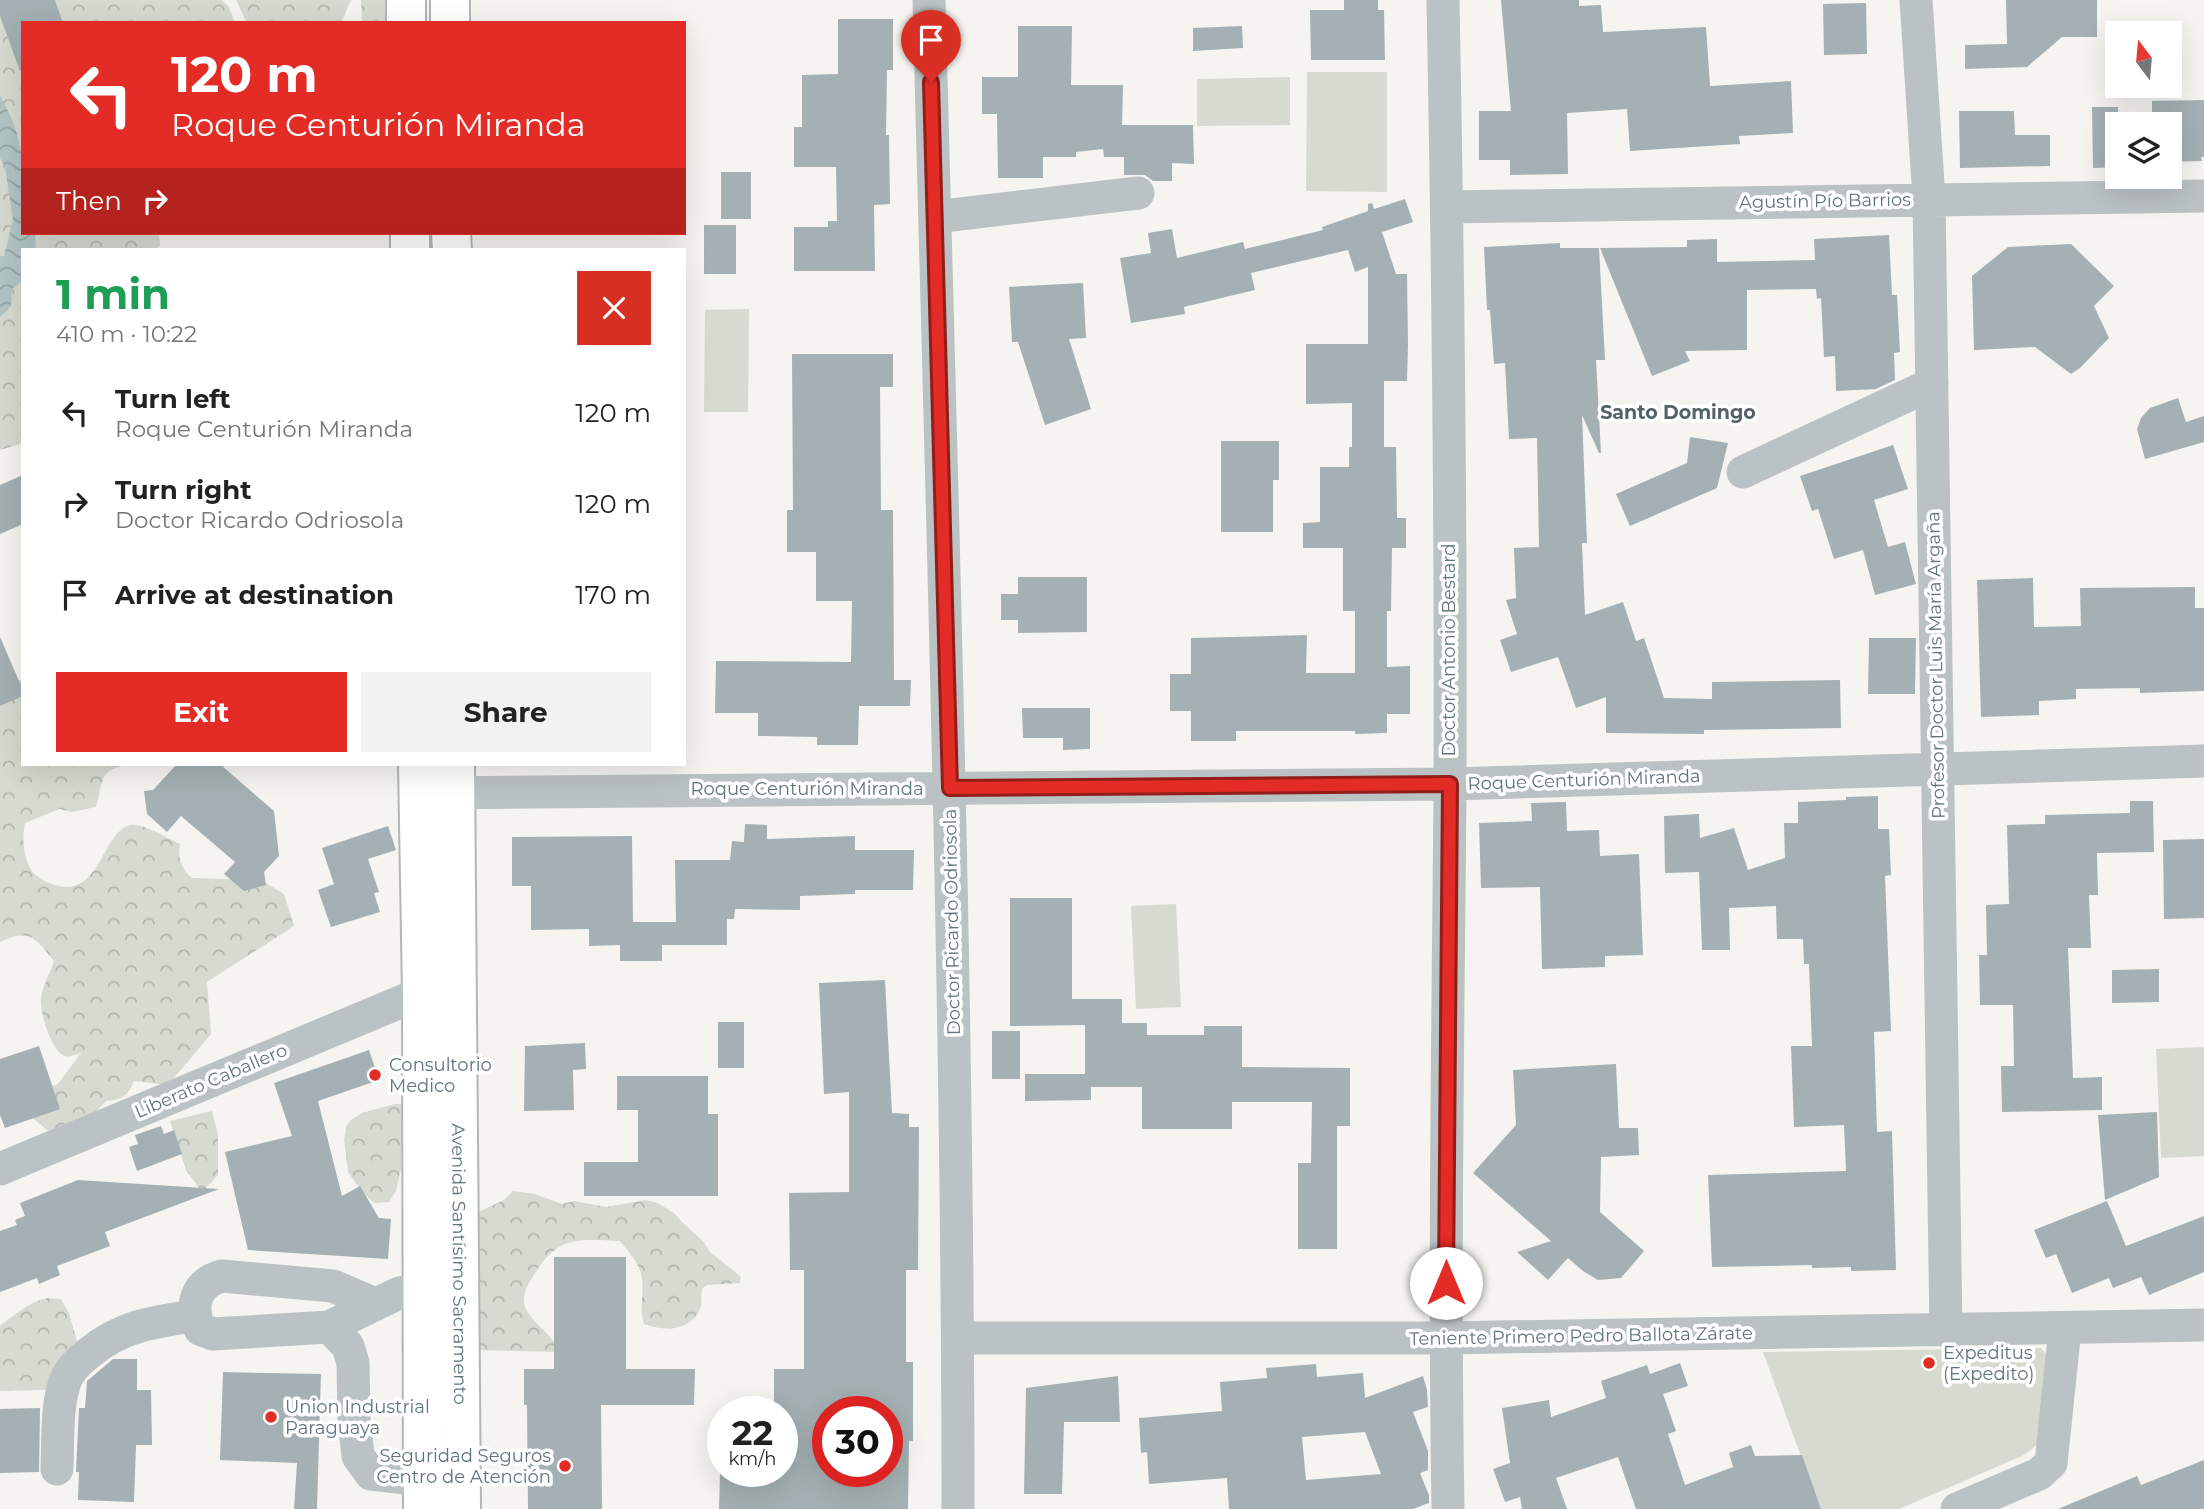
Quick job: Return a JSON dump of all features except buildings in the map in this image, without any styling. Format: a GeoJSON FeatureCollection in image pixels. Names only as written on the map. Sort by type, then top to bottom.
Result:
{"type":"FeatureCollection","features":[{"type":"Feature","properties":{"kind":"main road"},"geometry":{"type":"LineString","coordinates":[[406,0],[406,21]]}},
{"type":"Feature","properties":{"kind":"main road"},"geometry":{"type":"LineString","coordinates":[[450,0],[450,21]]}},
{"type":"Feature","properties":{"kind":"main road","name":"Avenida Santísimo Sacramento"},"geometry":{"type":"LineString","coordinates":[[423,1495],[422,993],[437,779]]}},
{"type":"Feature","properties":{"kind":"main road","name":"Avenida Santísimo Sacramento"},"geometry":{"type":"LineString","coordinates":[[437,779],[459,1282],[461,1509]]}},
{"type":"Feature","properties":{"kind":"main road"},"geometry":{"type":"LineString","coordinates":[[422,1288],[459,1282]]}},
{"type":"Feature","properties":{"kind":"street","name":"Doctor Ricardo Odriosola"},"geometry":{"type":"LineString","coordinates":[[929,0],[950,788],[958,1509]]}},
{"type":"Feature","properties":{"kind":"street","name":"Doctor Antonio Bestard"},"geometry":{"type":"LineString","coordinates":[[1443,0],[1447,208],[1450,784],[1445,1338],[1448,1509]]}},
{"type":"Feature","properties":{"kind":"street","name":"Profesor Doctor Luis María Argaña"},"geometry":{"type":"LineString","coordinates":[[1916,0],[1929,199],[1946,1331]]}},
{"type":"Feature","properties":{"kind":"street"},"geometry":{"type":"LineString","coordinates":[[935,217],[1138,193]]}},
{"type":"Feature","properties":{"kind":"street","name":"Agustín Pío Barrios"},"geometry":{"type":"LineString","coordinates":[[1447,208],[2204,196]]}},
{"type":"Feature","properties":{"kind":"street"},"geometry":{"type":"LineString","coordinates":[[1743,472],[1932,384]]}},
{"type":"Feature","properties":{"kind":"street","name":"Roque Centurión Miranda"},"geometry":{"type":"LineString","coordinates":[[437,779],[950,788],[1450,784],[2204,761]]}},
{"type":"Feature","properties":{"kind":"street","name":"Liberato Caballero"},"geometry":{"type":"LineString","coordinates":[[0,1169],[422,993]]}},
{"type":"Feature","properties":{"kind":"street"},"geometry":{"type":"LineString","coordinates":[[375,1304],[333,1286],[222,1276],[210,1280],[202,1288],[197,1296],[194,1316],[200,1329],[213,1334],[329,1327],[399,1293],[422,1288]]}},
{"type":"Feature","properties":{"kind":"street"},"geometry":{"type":"LineString","coordinates":[[57,1469],[62,1394],[67,1377],[76,1364],[105,1340],[128,1328],[194,1316]]}},
{"type":"Feature","properties":{"kind":"street","name":"Teniente Primero Pedro Ballota Zárate"},"geometry":{"type":"LineString","coordinates":[[958,1338],[1445,1338],[2204,1325]]}},
{"type":"Feature","properties":{"kind":"street"},"geometry":{"type":"LineString","coordinates":[[329,1327],[348,1346],[354,1363],[354,1419],[358,1456],[371,1474],[423,1495]]}},
{"type":"Feature","properties":{"kind":"street"},"geometry":{"type":"LineString","coordinates":[[1957,1509],[2039,1474],[2051,1463],[2065,1328]]}},
{"type":"Feature","properties":{"kind":"green space"},"geometry":{"type":"Polygon","coordinates":[[[47,0],[222,0],[229,7],[234,21],[58,21],[47,0]]]}},
{"type":"Feature","properties":{"kind":"green space"},"geometry":{"type":"Polygon","coordinates":[[[236,0],[352,0],[341,21],[246,21],[236,0]]]}},
{"type":"Feature","properties":{"kind":"green space"},"geometry":{"type":"Polygon","coordinates":[[[361,0],[402,0],[402,21],[362,21],[361,0]]]}},
{"type":"Feature","properties":{"kind":"green space"},"geometry":{"type":"Polygon","coordinates":[[[0,17],[5,21],[21,54],[21,235],[159,235],[160,246],[21,248],[21,444],[0,450],[0,17]]]}},
{"type":"Feature","properties":{"kind":"green space"},"geometry":{"type":"Polygon","coordinates":[[[1307,72],[1387,72],[1387,192],[1306,191],[1307,72]]]}},
{"type":"Feature","properties":{"kind":"green space"},"geometry":{"type":"Polygon","coordinates":[[[1290,77],[1290,125],[1197,126],[1197,79],[1290,77]]]}},
{"type":"Feature","properties":{"kind":"green space"},"geometry":{"type":"Polygon","coordinates":[[[749,309],[748,412],[704,412],[705,310],[749,309]]]}},
{"type":"Feature","properties":{"kind":"green space"},"geometry":{"type":"Polygon","coordinates":[[[0,680],[21,680],[21,766],[120,766],[104,776],[96,807],[72,812],[59,809],[25,823],[24,850],[29,866],[35,874],[49,883],[66,887],[79,884],[90,876],[120,831],[130,825],[141,826],[180,844],[181,862],[192,878],[261,880],[284,894],[294,926],[207,982],[211,1034],[168,1085],[134,1081],[124,1096],[106,1101],[85,1124],[47,1130],[28,1114],[27,1095],[58,1084],[81,1053],[67,1056],[60,1053],[44,1021],[41,997],[54,961],[42,946],[31,938],[18,936],[0,942],[0,680]]]}},
{"type":"Feature","properties":{"kind":"green space"},"geometry":{"type":"Polygon","coordinates":[[[1176,904],[1181,1007],[1136,1009],[1131,906],[1176,904]]]}},
{"type":"Feature","properties":{"kind":"green space"},"geometry":{"type":"Polygon","coordinates":[[[2204,1047],[2204,1156],[2161,1158],[2156,1049],[2204,1047]]]}},
{"type":"Feature","properties":{"kind":"green space"},"geometry":{"type":"Polygon","coordinates":[[[402,1104],[413,1123],[411,1156],[400,1172],[396,1191],[389,1202],[375,1203],[348,1172],[344,1139],[351,1120],[362,1113],[402,1104]]]}},
{"type":"Feature","properties":{"kind":"green space"},"geometry":{"type":"Polygon","coordinates":[[[212,1111],[218,1135],[218,1175],[202,1192],[186,1170],[170,1121],[212,1111]]]}},
{"type":"Feature","properties":{"kind":"green space"},"geometry":{"type":"Polygon","coordinates":[[[513,1191],[535,1194],[562,1204],[574,1201],[606,1207],[646,1200],[658,1203],[675,1214],[703,1241],[710,1252],[741,1277],[740,1283],[707,1285],[702,1289],[701,1306],[697,1314],[685,1325],[652,1327],[644,1324],[639,1268],[620,1241],[590,1240],[568,1243],[550,1254],[541,1264],[524,1297],[526,1309],[553,1340],[559,1352],[481,1350],[476,1345],[476,1213],[504,1200],[513,1191]]]}},
{"type":"Feature","properties":{"kind":"green space"},"geometry":{"type":"Polygon","coordinates":[[[47,1298],[61,1299],[69,1313],[78,1345],[45,1390],[0,1391],[0,1325],[27,1306],[47,1298]]]}},
{"type":"Feature","properties":{"kind":"green space"},"geometry":{"type":"Polygon","coordinates":[[[2041,1348],[2056,1366],[2038,1444],[2024,1455],[1899,1509],[1820,1509],[1763,1352],[2041,1348]]]}},
{"type":"Feature","properties":{"kind":"water"},"geometry":{"type":"Polygon","coordinates":[[[0,96],[16,130],[20,146],[21,235],[35,235],[36,248],[21,248],[21,282],[12,289],[11,306],[0,317],[0,256],[4,256],[13,220],[5,167],[0,158],[0,96]]]}},
{"type":"Feature","properties":{"kind":"place","name":"Consultorio Medico"},"geometry":{"type":"Point","coordinates":[375,1075]}},
{"type":"Feature","properties":{"kind":"place","name":"Expeditus (Expedito)"},"geometry":{"type":"Point","coordinates":[1929,1363]}},
{"type":"Feature","properties":{"kind":"place","name":"Union Industrial Paraguaya"},"geometry":{"type":"Point","coordinates":[271,1417]}},
{"type":"Feature","properties":{"kind":"place","name":"Seguridad Seguros Centro de Atención"},"geometry":{"type":"Point","coordinates":[565,1466]}},
{"type":"Feature","properties":{"kind":"district","name":"Santo Domingo"},"geometry":{"type":"Point","coordinates":[1678,412]}},
{"type":"Feature","properties":{"kind":"route"},"geometry":{"type":"LineString","coordinates":[[931,82],[950,788],[1450,784],[1446,1283]]}}]}
